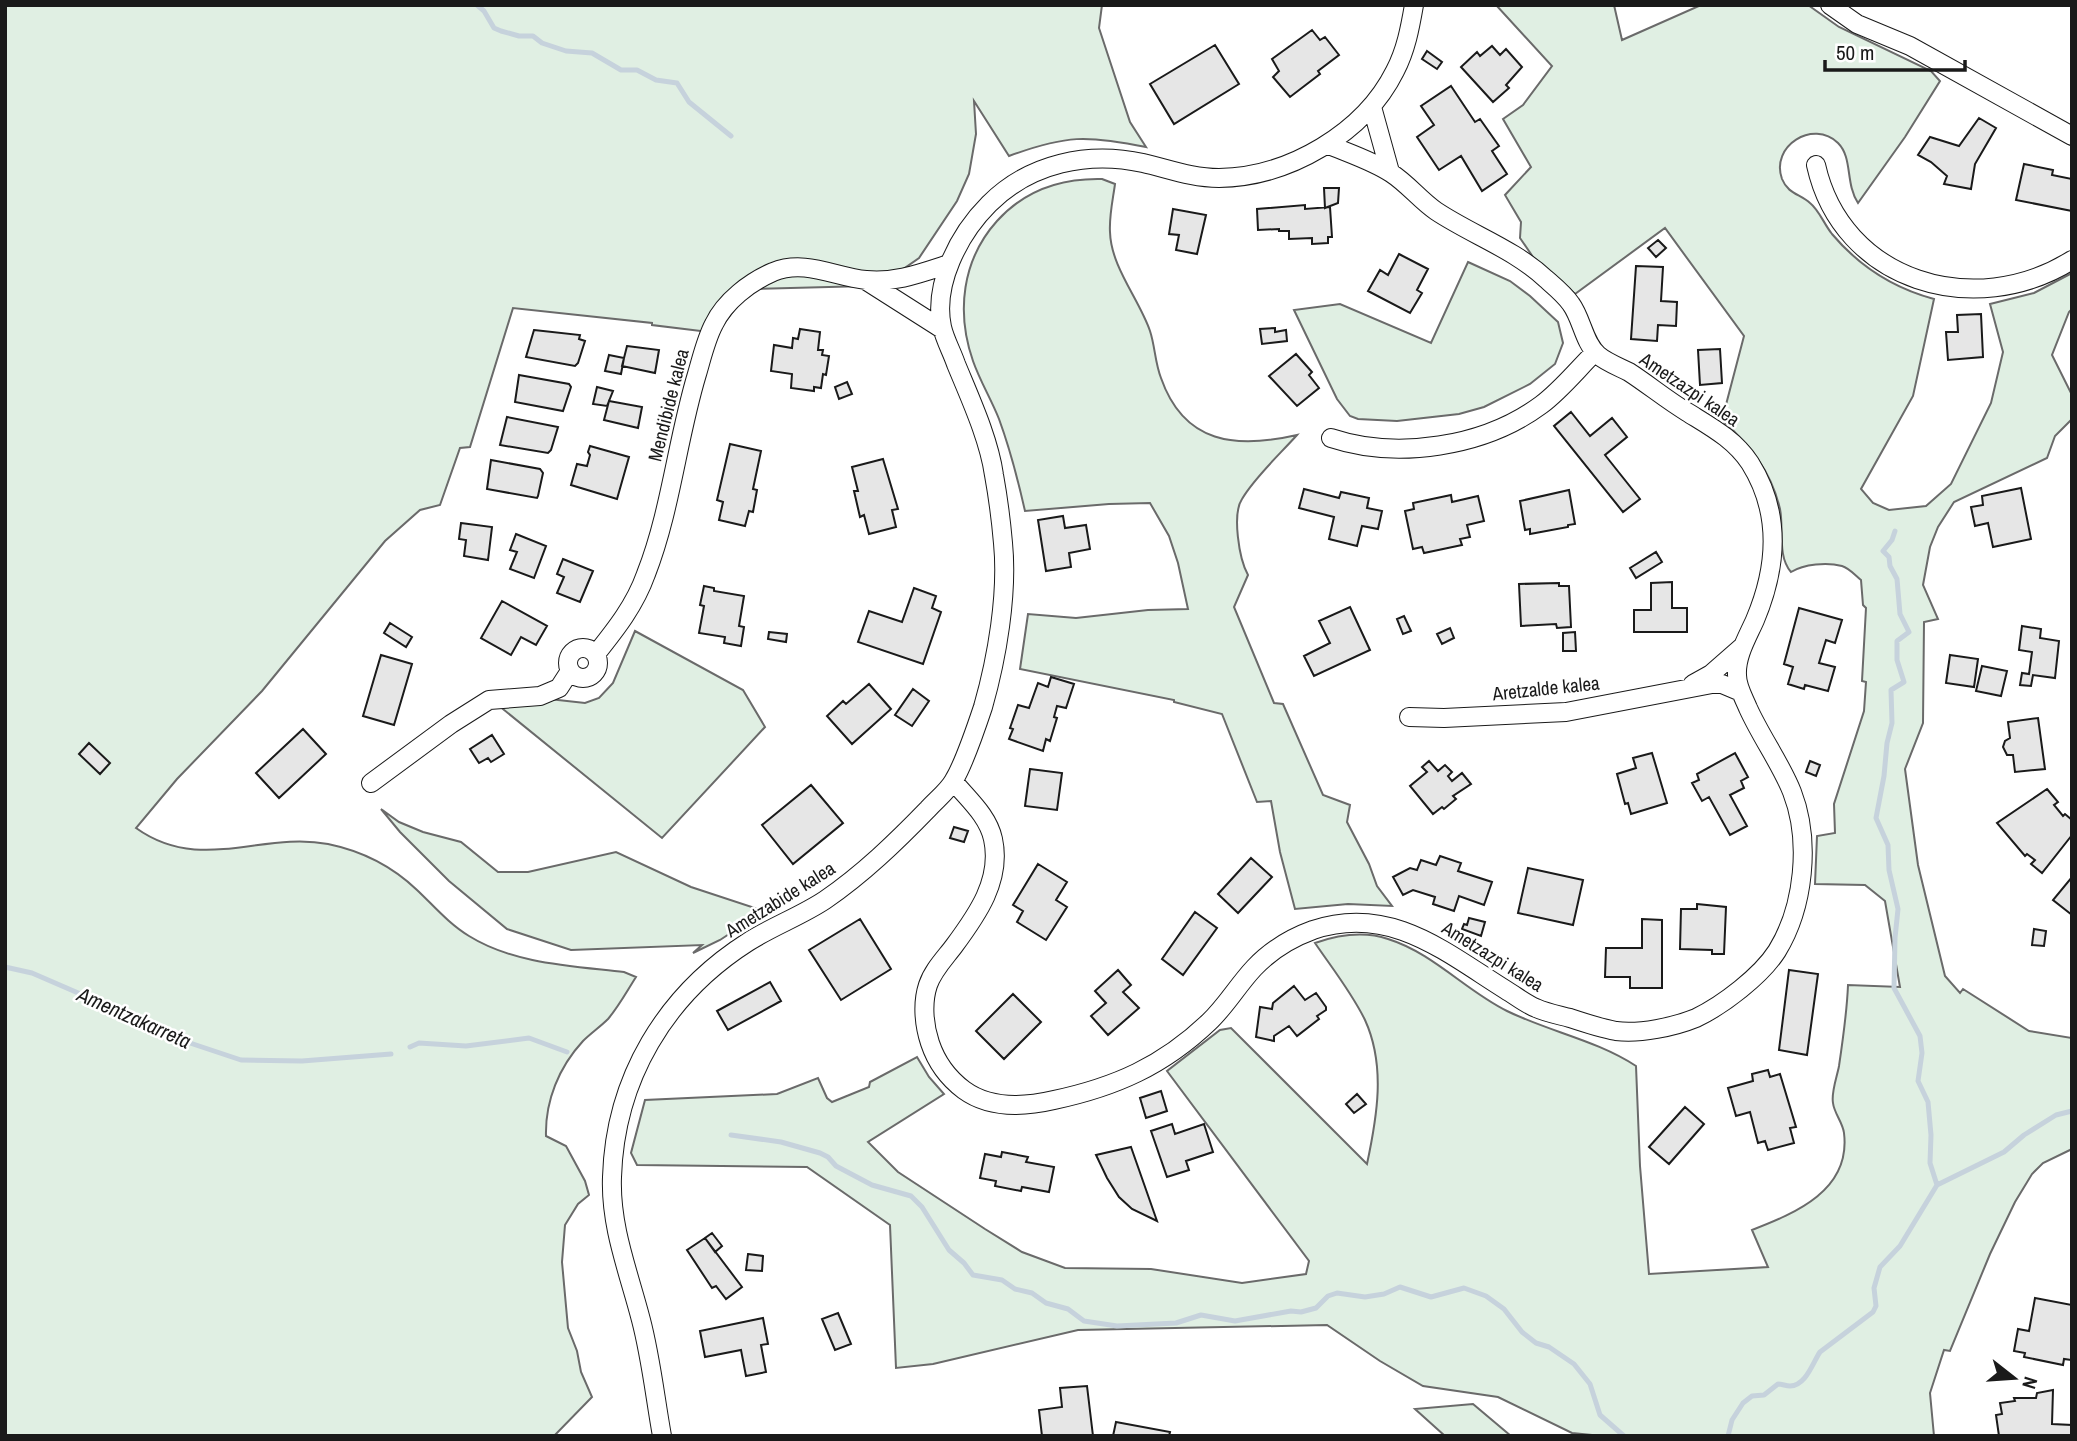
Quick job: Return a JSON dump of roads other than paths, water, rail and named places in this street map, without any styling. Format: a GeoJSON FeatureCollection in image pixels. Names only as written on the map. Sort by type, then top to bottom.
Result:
{"type":"FeatureCollection","features":[{"type":"Feature","properties":{"kind":"street"},"geometry":{"type":"LineString","coordinates":[[942,329],[943,289],[949,264],[971,225],[990,202],[1010,186],[1035,172],[1063,162],[1090,158],[1118,159],[1187,176],[1220,178],[1250,175],[1283,166],[1327,144],[1372,107],[1395,71],[1408,38],[1414,5]]}},
{"type":"Feature","properties":{"kind":"street"},"geometry":{"type":"LineString","coordinates":[[1830,5],[1857,24],[1910,46],[2072,136]]}},
{"type":"Feature","properties":{"kind":"street"},"geometry":{"type":"LineString","coordinates":[[1372,107],[1390,172]]}},
{"type":"Feature","properties":{"kind":"street"},"geometry":{"type":"LineString","coordinates":[[1327,144],[1390,172],[1436,211],[1506,249],[1541,274],[1572,304],[1594,353],[1543,404],[1518,420],[1486,433],[1422,447],[1373,447],[1331,438]]}},
{"type":"Feature","properties":{"kind":"street"},"geometry":{"type":"LineString","coordinates":[[1816,165],[1820,184],[1844,226],[1862,245],[1888,265],[1912,278],[1942,287],[2000,288],[2028,282],[2072,260]]}},
{"type":"Feature","properties":{"kind":"street"},"geometry":{"type":"LineString","coordinates":[[866,280],[903,279],[949,264]]}},
{"type":"Feature","properties":{"kind":"street","name":"Mendibide kalea"},"geometry":{"type":"LineString","coordinates":[[371,783],[451,724],[489,700],[540,696],[559,688],[570,671],[578,677],[588,677],[596,670],[596,654],[625,619],[646,575],[686,411],[715,322],[732,299],[754,282],[775,271],[808,267],[866,280]]}},
{"type":"Feature","properties":{"kind":"street"},"geometry":{"type":"LineString","coordinates":[[866,280],[942,329]]}},
{"type":"Feature","properties":{"kind":"street","name":"Ametzabide kalea"},"geometry":{"type":"LineString","coordinates":[[662,1436],[642,1325],[615,1230],[611,1182],[614,1146],[628,1087],[648,1043],[675,1004],[709,969],[749,941],[825,900],[890,849],[954,782],[982,709],[1000,628],[1004,547],[993,467],[968,393],[942,329]]}},
{"type":"Feature","properties":{"kind":"street","name":"Ametzazpi kalea"},"geometry":{"type":"LineString","coordinates":[[954,782],[989,826],[995,867],[986,895],[928,983],[925,1001],[927,1035],[933,1051],[952,1079],[979,1099],[1009,1105],[1043,1103],[1109,1087],[1164,1058],[1212,1020],[1255,966],[1275,950],[1296,937],[1345,923],[1395,927],[1419,936],[1538,1009],[1612,1030],[1624,1032],[1658,1028],[1701,1016],[1754,977],[1774,955],[1787,930],[1802,874],[1802,848],[1792,792],[1758,731],[1737,679],[1739,655],[1767,593],[1775,541],[1771,514],[1750,463],[1732,441],[1628,372],[1594,353]]}},
{"type":"Feature","properties":{"kind":"street","name":"Aretzalde kalea"},"geometry":{"type":"LineString","coordinates":[[1687,688],[1711,674],[1744,645]]}},
{"type":"Feature","properties":{"kind":"street","name":"Aretzalde kalea"},"geometry":{"type":"LineString","coordinates":[[1409,717],[1444,718],[1566,712],[1687,688],[1722,684],[1741,692]]}},
{"type":"Feature","properties":{"kind":"waterway"},"geometry":{"type":"LineString","coordinates":[[477,5],[494,28],[501,31],[519,36],[533,36],[542,43],[566,51],[592,53],[621,70],[637,70],[656,80],[677,83],[689,102],[731,136]]}},
{"type":"Feature","properties":{"kind":"waterway"},"geometry":{"type":"LineString","coordinates":[[1895,531],[1883,551],[1889,557],[1890,566],[1897,579],[1900,614],[1909,632],[1897,641],[1897,660],[1904,682],[1891,690],[1892,723],[1876,818],[1888,845],[1889,870],[1898,909],[1894,988],[1920,1036],[1922,1053],[1918,1081],[1928,1102],[1930,1163],[1937,1185]]}},
{"type":"Feature","properties":{"kind":"waterway","name":"Amentzakarreta"},"geometry":{"type":"LineString","coordinates":[[5,967],[32,973],[129,1015],[160,1033],[241,1060],[302,1061],[391,1054]]}},
{"type":"Feature","properties":{"kind":"waterway","name":"Amentzakarreta"},"geometry":{"type":"LineString","coordinates":[[410,1047],[419,1043],[466,1046],[529,1038],[567,1052]]}},
{"type":"Feature","properties":{"kind":"waterway"},"geometry":{"type":"LineString","coordinates":[[1728,1436],[1732,1420],[1743,1403],[1752,1396],[1764,1395],[1778,1384],[1796,1385],[1808,1373],[1820,1352],[1873,1312],[1876,1306],[1874,1288],[1880,1267],[1900,1246],[1937,1185],[2004,1152],[2024,1135],[2056,1115],[2072,1111]]}},
{"type":"Feature","properties":{"kind":"waterway","name":"Amentzakarreta"},"geometry":{"type":"LineString","coordinates":[[731,1135],[781,1142],[820,1153],[836,1166],[872,1185],[911,1196],[922,1207],[949,1250],[973,1275],[1002,1280],[1015,1289],[1032,1293],[1046,1303],[1068,1309],[1084,1321],[1117,1326],[1176,1323],[1201,1315],[1235,1321],[1316,1308],[1328,1296],[1337,1293],[1365,1297],[1384,1294],[1400,1287],[1431,1297],[1464,1288],[1486,1296],[1504,1309],[1522,1332],[1536,1343],[1549,1347],[1574,1364],[1590,1384],[1600,1415],[1624,1436]]}}]}
